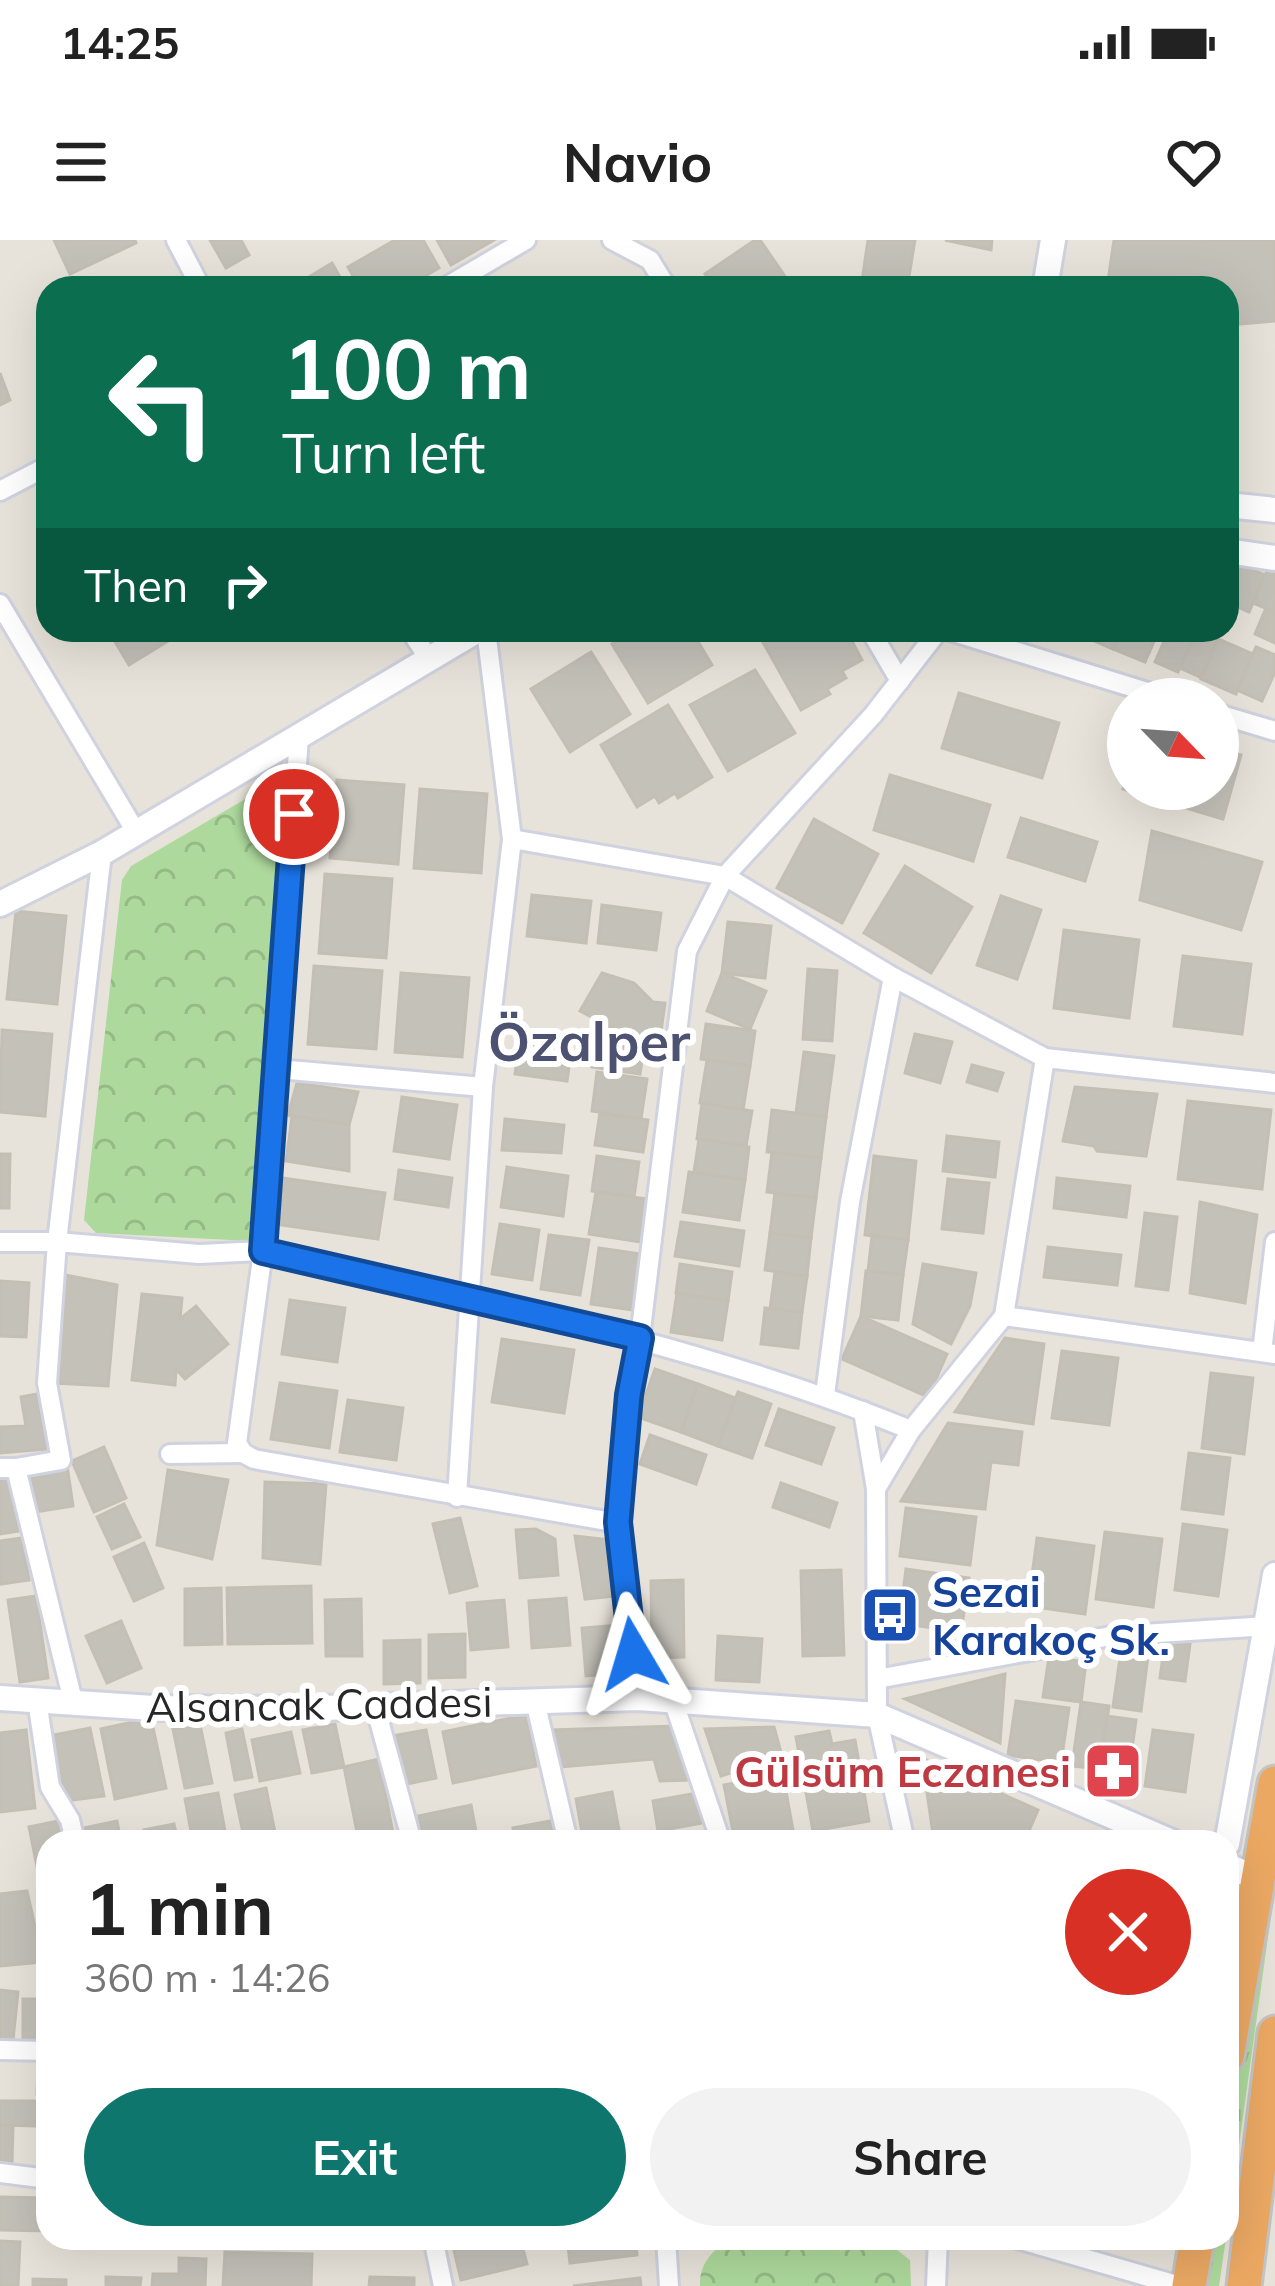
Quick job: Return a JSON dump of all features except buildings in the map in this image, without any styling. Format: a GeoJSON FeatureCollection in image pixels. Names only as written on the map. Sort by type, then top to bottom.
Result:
{"type":"FeatureCollection","features":[{"type":"Feature","properties":{"kind":"highway"},"geometry":{"type":"LineString","coordinates":[[1239,1909],[1242,1872],[1275,1783]]}},
{"type":"Feature","properties":{"kind":"highway"},"geometry":{"type":"LineString","coordinates":[[1244,2286],[1275,2033]]}},
{"type":"Feature","properties":{"kind":"highway"},"geometry":{"type":"LineString","coordinates":[[1184,2286],[1194,2250]]}},
{"type":"Feature","properties":{"kind":"street"},"geometry":{"type":"LineString","coordinates":[[176,240],[195,276]]}},
{"type":"Feature","properties":{"kind":"street"},"geometry":{"type":"LineString","coordinates":[[465,276],[526,240]]}},
{"type":"Feature","properties":{"kind":"street"},"geometry":{"type":"LineString","coordinates":[[612,240],[650,260],[660,276]]}},
{"type":"Feature","properties":{"kind":"street"},"geometry":{"type":"LineString","coordinates":[[1047,276],[1053,240]]}},
{"type":"Feature","properties":{"kind":"street"},"geometry":{"type":"LineString","coordinates":[[0,491],[36,472]]}},
{"type":"Feature","properties":{"kind":"street"},"geometry":{"type":"LineString","coordinates":[[1239,506],[1275,510]]}},
{"type":"Feature","properties":{"kind":"street"},"geometry":{"type":"LineString","coordinates":[[1239,553],[1275,559]]}},
{"type":"Feature","properties":{"kind":"street"},"geometry":{"type":"LineString","coordinates":[[0,604],[136,832]]}},
{"type":"Feature","properties":{"kind":"street"},"geometry":{"type":"LineString","coordinates":[[418,642],[429,659]]}},
{"type":"Feature","properties":{"kind":"street"},"geometry":{"type":"LineString","coordinates":[[0,904],[102,853],[460,642]]}},
{"type":"Feature","properties":{"kind":"street"},"geometry":{"type":"LineString","coordinates":[[457,1497],[483,1087],[512,839],[484,642]]}},
{"type":"Feature","properties":{"kind":"street"},"geometry":{"type":"LineString","coordinates":[[876,642],[900,681]]}},
{"type":"Feature","properties":{"kind":"street"},"geometry":{"type":"LineString","coordinates":[[638,1698],[618,1522],[629,1395],[687,951],[725,876],[933,642]]}},
{"type":"Feature","properties":{"kind":"street"},"geometry":{"type":"LineString","coordinates":[[982,642],[1107,680]]}},
{"type":"Feature","properties":{"kind":"street"},"geometry":{"type":"LineString","coordinates":[[1239,720],[1275,731]]}},
{"type":"Feature","properties":{"kind":"street"},"geometry":{"type":"LineString","coordinates":[[243,1453],[237,1443],[263,1251],[299,736]]}},
{"type":"Feature","properties":{"kind":"street"},"geometry":{"type":"LineString","coordinates":[[512,839],[725,876],[893,977],[1045,1058],[1275,1083]]}},
{"type":"Feature","properties":{"kind":"street"},"geometry":{"type":"LineString","coordinates":[[73,1701],[8,1468],[61,1460],[47,1383],[57,1243],[102,853]]}},
{"type":"Feature","properties":{"kind":"street"},"geometry":{"type":"LineString","coordinates":[[824,1395],[850,1202],[893,977]]}},
{"type":"Feature","properties":{"kind":"street"},"geometry":{"type":"LineString","coordinates":[[876,1489],[911,1430],[1004,1316],[1045,1058]]}},
{"type":"Feature","properties":{"kind":"street"},"geometry":{"type":"LineString","coordinates":[[278,1069],[483,1087]]}},
{"type":"Feature","properties":{"kind":"street"},"geometry":{"type":"LineString","coordinates":[[0,1242],[199,1254],[263,1251],[640,1338],[824,1395],[911,1430]]}},
{"type":"Feature","properties":{"kind":"street"},"geometry":{"type":"LineString","coordinates":[[1004,1316],[1269,1353],[1275,1242]]}},
{"type":"Feature","properties":{"kind":"street"},"geometry":{"type":"LineString","coordinates":[[863,1411],[876,1489],[877,1715],[902,1830]]}},
{"type":"Feature","properties":{"kind":"street"},"geometry":{"type":"LineString","coordinates":[[170,1454],[243,1453],[254,1459],[457,1497],[618,1522]]}},
{"type":"Feature","properties":{"kind":"street"},"geometry":{"type":"LineString","coordinates":[[1230,1830],[1275,1575]]}},
{"type":"Feature","properties":{"kind":"street"},"geometry":{"type":"LineString","coordinates":[[877,1678],[1112,1636],[1268,1626]]}},
{"type":"Feature","properties":{"kind":"street","name":"Alsancak Caddesi"},"geometry":{"type":"LineString","coordinates":[[0,1698],[153,1708],[638,1698],[877,1715],[1144,1830]]}},
{"type":"Feature","properties":{"kind":"street"},"geometry":{"type":"LineString","coordinates":[[37,1700],[50,1787],[72,1830]]}},
{"type":"Feature","properties":{"kind":"street"},"geometry":{"type":"LineString","coordinates":[[673,1700],[717,1830]]}},
{"type":"Feature","properties":{"kind":"street"},"geometry":{"type":"LineString","coordinates":[[536,1701],[565,1830]]}},
{"type":"Feature","properties":{"kind":"street"},"geometry":{"type":"LineString","coordinates":[[375,1706],[409,1830]]}},
{"type":"Feature","properties":{"kind":"street"},"geometry":{"type":"LineString","coordinates":[[0,2050],[36,2051]]}},
{"type":"Feature","properties":{"kind":"street"},"geometry":{"type":"LineString","coordinates":[[0,2174],[36,2178]]}},
{"type":"Feature","properties":{"kind":"street"},"geometry":{"type":"LineString","coordinates":[[435,2250],[442,2286]]}},
{"type":"Feature","properties":{"kind":"street"},"geometry":{"type":"LineString","coordinates":[[667,2250],[669,2286]]}},
{"type":"Feature","properties":{"kind":"street"},"geometry":{"type":"LineString","coordinates":[[936,2286],[938,2250]]}},
{"type":"Feature","properties":{"kind":"street"},"geometry":{"type":"LineString","coordinates":[[1056,2250],[1184,2286]]}},
{"type":"Feature","properties":{"kind":"green space"},"geometry":{"type":"Polygon","coordinates":[[[288,774],[250,1241],[96,1233],[84,1220],[122,880],[131,866],[288,774]]]}},
{"type":"Feature","properties":{"kind":"green space"},"geometry":{"type":"Polygon","coordinates":[[[1255,1922],[1270,1923],[1239,2145],[1239,2035],[1255,1922]]]}},
{"type":"Feature","properties":{"kind":"green space"},"geometry":{"type":"Polygon","coordinates":[[[715,2250],[897,2250],[910,2260],[911,2286],[700,2286],[715,2250]]]}},
{"type":"Feature","properties":{"kind":"green space"},"geometry":{"type":"Polygon","coordinates":[[[1208,2250],[1224,2250],[1219,2286],[1203,2286],[1208,2250]]]}},
{"type":"Feature","properties":{"kind":"place","name":"Sezai Karakoç Sk."},"geometry":{"type":"Point","coordinates":[890,1615]}},
{"type":"Feature","properties":{"kind":"place","name":"Gülsüm Eczanesi"},"geometry":{"type":"Point","coordinates":[1113,1771]}},
{"type":"Feature","properties":{"kind":"district","name":"Özalper"},"geometry":{"type":"Point","coordinates":[589,1041]}},
{"type":"Feature","properties":{"kind":"route"},"geometry":{"type":"LineString","coordinates":[[294,814],[263,1251],[640,1338],[629,1395],[618,1522],[633,1654]]}}]}
